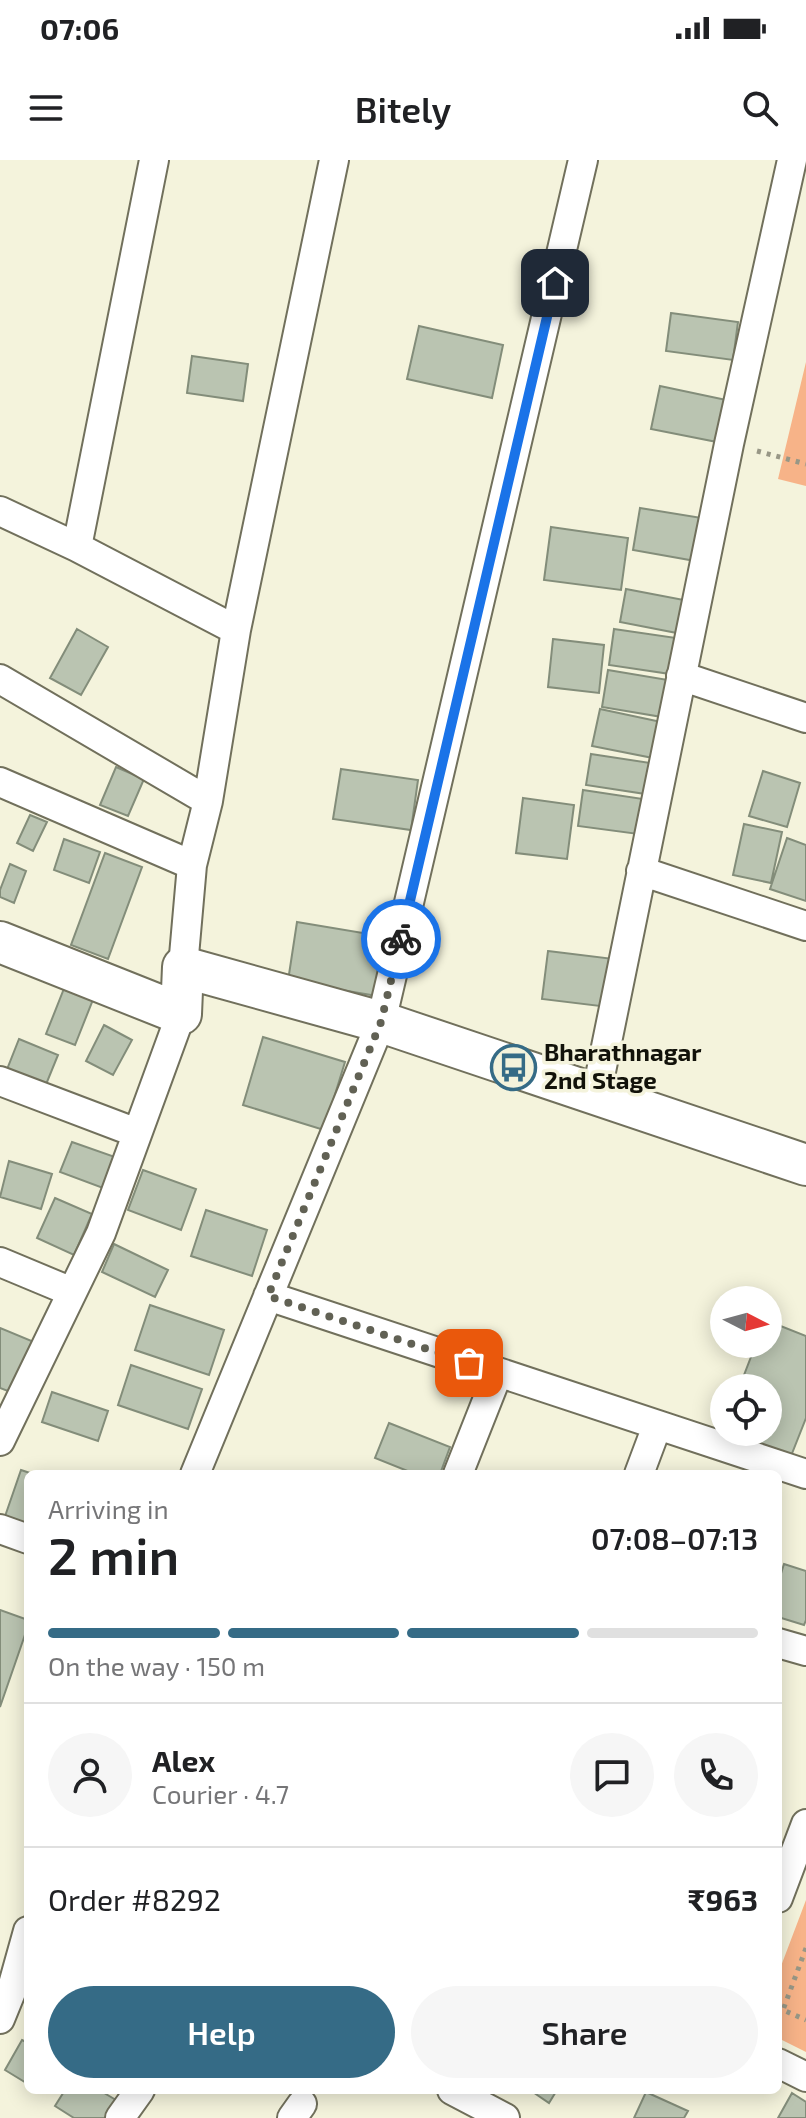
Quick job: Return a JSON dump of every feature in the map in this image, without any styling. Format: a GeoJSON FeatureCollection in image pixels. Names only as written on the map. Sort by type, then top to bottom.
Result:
{"type":"FeatureCollection","features":[{"type":"Feature","properties":{"kind":"street"},"geometry":{"type":"LineString","coordinates":[[77,547],[154,160]]}},
{"type":"Feature","properties":{"kind":"street"},"geometry":{"type":"LineString","coordinates":[[0,1441],[7,1408],[101,1233],[181,1014],[192,865],[208,801],[236,630],[334,160]]}},
{"type":"Feature","properties":{"kind":"street"},"geometry":{"type":"LineString","coordinates":[[197,1470],[381,1022],[583,160]]}},
{"type":"Feature","properties":{"kind":"street"},"geometry":{"type":"LineString","coordinates":[[596,1096],[729,444],[792,160]]}},
{"type":"Feature","properties":{"kind":"street"},"geometry":{"type":"LineString","coordinates":[[799,160],[806,162]]}},
{"type":"Feature","properties":{"kind":"street"},"geometry":{"type":"LineString","coordinates":[[0,511],[77,547],[236,630]]}},
{"type":"Feature","properties":{"kind":"street"},"geometry":{"type":"LineString","coordinates":[[681,676],[806,718]]}},
{"type":"Feature","properties":{"kind":"street"},"geometry":{"type":"LineString","coordinates":[[0,679],[208,801]]}},
{"type":"Feature","properties":{"kind":"street"},"geometry":{"type":"LineString","coordinates":[[0,782],[192,865]]}},
{"type":"Feature","properties":{"kind":"street"},"geometry":{"type":"LineString","coordinates":[[641,871],[806,926]]}},
{"type":"Feature","properties":{"kind":"street"},"geometry":{"type":"LineString","coordinates":[[0,942],[181,1014]]}},
{"type":"Feature","properties":{"kind":"street"},"geometry":{"type":"LineString","coordinates":[[183,967],[381,1022],[806,1165]]}},
{"type":"Feature","properties":{"kind":"street"},"geometry":{"type":"LineString","coordinates":[[0,1081],[137,1133]]}},
{"type":"Feature","properties":{"kind":"street"},"geometry":{"type":"LineString","coordinates":[[0,1262],[72,1292]]}},
{"type":"Feature","properties":{"kind":"street"},"geometry":{"type":"LineString","coordinates":[[268,1296],[806,1474]]}},
{"type":"Feature","properties":{"kind":"street"},"geometry":{"type":"LineString","coordinates":[[460,1470],[498,1373]]}},
{"type":"Feature","properties":{"kind":"street"},"geometry":{"type":"LineString","coordinates":[[640,1470],[657,1426]]}},
{"type":"Feature","properties":{"kind":"street"},"geometry":{"type":"LineString","coordinates":[[0,1529],[24,1538]]}},
{"type":"Feature","properties":{"kind":"street"},"geometry":{"type":"LineString","coordinates":[[782,1644],[806,1651]]}},
{"type":"Feature","properties":{"kind":"street"},"geometry":{"type":"LineString","coordinates":[[782,1887],[806,1824]]}},
{"type":"Feature","properties":{"kind":"street"},"geometry":{"type":"LineString","coordinates":[[0,2019],[24,1945]]}},
{"type":"Feature","properties":{"kind":"street"},"geometry":{"type":"LineString","coordinates":[[782,2065],[806,2077]]}},
{"type":"Feature","properties":{"kind":"street"},"geometry":{"type":"LineString","coordinates":[[120,2118],[137,2094]]}},
{"type":"Feature","properties":{"kind":"street"},"geometry":{"type":"LineString","coordinates":[[460,2094],[505,2118]]}},
{"type":"Feature","properties":{"kind":"path"},"geometry":{"type":"LineString","coordinates":[[729,444],[806,464]]}},
{"type":"Feature","properties":{"kind":"path"},"geometry":{"type":"LineString","coordinates":[[806,1948],[783,2010],[806,2020]]}},
{"type":"Feature","properties":{"kind":"shaded area"},"geometry":{"type":"Polygon","coordinates":[[[806,362],[806,486],[778,479],[806,362]]]}},
{"type":"Feature","properties":{"kind":"shaded area"},"geometry":{"type":"Polygon","coordinates":[[[806,1900],[806,2052],[782,2040],[782,1963],[806,1900]]]}},
{"type":"Feature","properties":{"kind":"building"},"geometry":{"type":"Polygon","coordinates":[[[671,313],[738,322],[733,360],[666,351],[671,313]]]}},
{"type":"Feature","properties":{"kind":"building"},"geometry":{"type":"Polygon","coordinates":[[[419,326],[503,345],[492,398],[407,379],[419,326]]]}},
{"type":"Feature","properties":{"kind":"building"},"geometry":{"type":"Polygon","coordinates":[[[192,356],[248,364],[243,401],[187,393],[192,356]]]}},
{"type":"Feature","properties":{"kind":"building"},"geometry":{"type":"Polygon","coordinates":[[[660,386],[731,401],[722,443],[651,429],[660,386]]]}},
{"type":"Feature","properties":{"kind":"building"},"geometry":{"type":"Polygon","coordinates":[[[640,508],[708,519],[701,562],[633,550],[640,508]]]}},
{"type":"Feature","properties":{"kind":"building"},"geometry":{"type":"Polygon","coordinates":[[[551,527],[628,538],[621,590],[544,580],[551,527]]]}},
{"type":"Feature","properties":{"kind":"building"},"geometry":{"type":"Polygon","coordinates":[[[626,589],[689,601],[682,634],[620,622],[626,589]]]}},
{"type":"Feature","properties":{"kind":"building"},"geometry":{"type":"Polygon","coordinates":[[[77,629],[108,647],[81,695],[50,678],[77,629]]]}},
{"type":"Feature","properties":{"kind":"building"},"geometry":{"type":"Polygon","coordinates":[[[614,629],[683,639],[677,675],[609,665],[614,629]]]}},
{"type":"Feature","properties":{"kind":"building"},"geometry":{"type":"Polygon","coordinates":[[[553,639],[604,645],[599,693],[548,687],[553,639]]]}},
{"type":"Feature","properties":{"kind":"building"},"geometry":{"type":"Polygon","coordinates":[[[608,670],[668,680],[662,717],[602,707],[608,670]]]}},
{"type":"Feature","properties":{"kind":"building"},"geometry":{"type":"Polygon","coordinates":[[[600,709],[666,723],[658,759],[592,746],[600,709]]]}},
{"type":"Feature","properties":{"kind":"building"},"geometry":{"type":"Polygon","coordinates":[[[591,754],[657,764],[652,795],[586,785],[591,754]]]}},
{"type":"Feature","properties":{"kind":"building"},"geometry":{"type":"Polygon","coordinates":[[[116,767],[144,779],[128,816],[100,805],[116,767]]]}},
{"type":"Feature","properties":{"kind":"building"},"geometry":{"type":"Polygon","coordinates":[[[341,769],[418,780],[411,830],[333,819],[341,769]]]}},
{"type":"Feature","properties":{"kind":"building"},"geometry":{"type":"Polygon","coordinates":[[[763,771],[800,783],[787,827],[749,816],[763,771]]]}},
{"type":"Feature","properties":{"kind":"building"},"geometry":{"type":"Polygon","coordinates":[[[583,790],[643,799],[638,834],[578,826],[583,790]]]}},
{"type":"Feature","properties":{"kind":"building"},"geometry":{"type":"Polygon","coordinates":[[[523,798],[574,805],[567,859],[516,853],[523,798]]]}},
{"type":"Feature","properties":{"kind":"building"},"geometry":{"type":"Polygon","coordinates":[[[30,815],[47,822],[33,851],[17,843],[30,815]]]}},
{"type":"Feature","properties":{"kind":"building"},"geometry":{"type":"Polygon","coordinates":[[[744,824],[782,832],[771,883],[733,875],[744,824]]]}},
{"type":"Feature","properties":{"kind":"building"},"geometry":{"type":"Polygon","coordinates":[[[787,838],[806,845],[806,901],[770,889],[787,838]]]}},
{"type":"Feature","properties":{"kind":"building"},"geometry":{"type":"Polygon","coordinates":[[[64,839],[100,852],[89,883],[54,870],[64,839]]]}},
{"type":"Feature","properties":{"kind":"building"},"geometry":{"type":"Polygon","coordinates":[[[105,853],[142,867],[108,959],[71,945],[105,853]]]}},
{"type":"Feature","properties":{"kind":"building"},"geometry":{"type":"Polygon","coordinates":[[[10,864],[26,871],[14,903],[0,897],[10,864]]]}},
{"type":"Feature","properties":{"kind":"building"},"geometry":{"type":"Polygon","coordinates":[[[297,922],[387,937],[377,996],[288,981],[297,922]]]}},
{"type":"Feature","properties":{"kind":"building"},"geometry":{"type":"Polygon","coordinates":[[[548,951],[614,959],[608,1007],[542,999],[548,951]]]}},
{"type":"Feature","properties":{"kind":"building"},"geometry":{"type":"Polygon","coordinates":[[[67,981],[96,992],[75,1045],[46,1034],[67,981]]]}},
{"type":"Feature","properties":{"kind":"building"},"geometry":{"type":"Polygon","coordinates":[[[104,1025],[132,1040],[113,1075],[86,1061],[104,1025]]]}},
{"type":"Feature","properties":{"kind":"building"},"geometry":{"type":"Polygon","coordinates":[[[263,1037],[345,1062],[324,1130],[243,1105],[263,1037]]]}},
{"type":"Feature","properties":{"kind":"building"},"geometry":{"type":"Polygon","coordinates":[[[19,1039],[58,1055],[45,1087],[6,1072],[19,1039]]]}},
{"type":"Feature","properties":{"kind":"building"},"geometry":{"type":"Polygon","coordinates":[[[72,1142],[115,1157],[103,1188],[60,1172],[72,1142]]]}},
{"type":"Feature","properties":{"kind":"building"},"geometry":{"type":"Polygon","coordinates":[[[9,1161],[52,1174],[41,1209],[0,1197],[9,1161]]]}},
{"type":"Feature","properties":{"kind":"building"},"geometry":{"type":"Polygon","coordinates":[[[143,1170],[196,1189],[181,1230],[128,1210],[143,1170]]]}},
{"type":"Feature","properties":{"kind":"building"},"geometry":{"type":"Polygon","coordinates":[[[55,1198],[92,1214],[74,1255],[37,1238],[55,1198]]]}},
{"type":"Feature","properties":{"kind":"building"},"geometry":{"type":"Polygon","coordinates":[[[206,1210],[267,1230],[252,1276],[191,1256],[206,1210]]]}},
{"type":"Feature","properties":{"kind":"building"},"geometry":{"type":"Polygon","coordinates":[[[114,1244],[168,1270],[155,1297],[102,1272],[114,1244]]]}},
{"type":"Feature","properties":{"kind":"building"},"geometry":{"type":"Polygon","coordinates":[[[150,1305],[224,1330],[209,1375],[135,1350],[150,1305]]]}},
{"type":"Feature","properties":{"kind":"building"},"geometry":{"type":"Polygon","coordinates":[[[782,1327],[806,1336],[806,1418],[791,1456],[766,1446],[782,1446],[782,1374],[744,1374],[751,1358],[782,1358],[782,1327]]]}},
{"type":"Feature","properties":{"kind":"building"},"geometry":{"type":"Polygon","coordinates":[[[0,1328],[34,1342],[13,1393],[0,1388],[0,1328]]]}},
{"type":"Feature","properties":{"kind":"building"},"geometry":{"type":"Polygon","coordinates":[[[131,1365],[202,1389],[188,1429],[118,1405],[131,1365]]]}},
{"type":"Feature","properties":{"kind":"building"},"geometry":{"type":"Polygon","coordinates":[[[52,1392],[108,1411],[98,1441],[42,1422],[52,1392]]]}},
{"type":"Feature","properties":{"kind":"building"},"geometry":{"type":"Polygon","coordinates":[[[389,1423],[450,1447],[441,1470],[405,1470],[375,1458],[389,1423]]]}},
{"type":"Feature","properties":{"kind":"building"},"geometry":{"type":"Polygon","coordinates":[[[21,1470],[24,1471],[24,1532],[2,1525],[21,1470]]]}},
{"type":"Feature","properties":{"kind":"building"},"geometry":{"type":"Polygon","coordinates":[[[784,1564],[806,1571],[804,1625],[782,1618],[784,1564]]]}},
{"type":"Feature","properties":{"kind":"building"},"geometry":{"type":"Polygon","coordinates":[[[0,1610],[24,1619],[24,1638],[0,1707],[0,1610]]]}},
{"type":"Feature","properties":{"kind":"building"},"geometry":{"type":"Polygon","coordinates":[[[22,2040],[24,2041],[24,2082],[5,2070],[22,2040]]]}},
{"type":"Feature","properties":{"kind":"building"},"geometry":{"type":"Polygon","coordinates":[[[792,2093],[806,2102],[806,2118],[778,2118],[792,2093]]]}},
{"type":"Feature","properties":{"kind":"building"},"geometry":{"type":"Polygon","coordinates":[[[62,2094],[106,2094],[116,2100],[105,2118],[74,2118],[55,2106],[62,2094]]]}},
{"type":"Feature","properties":{"kind":"building"},"geometry":{"type":"Polygon","coordinates":[[[536,2094],[555,2094],[549,2103],[536,2094]]]}},
{"type":"Feature","properties":{"kind":"building"},"geometry":{"type":"Polygon","coordinates":[[[645,2094],[688,2111],[684,2118],[634,2118],[645,2094]]]}},
{"type":"Feature","properties":{"kind":"way so far"},"geometry":{"type":"LineString","coordinates":[[401,939],[381,1022],[268,1296],[469,1363]]}},
{"type":"Feature","properties":{"kind":"place","name":"Bharathnagar 2nd Stage"},"geometry":{"type":"Point","coordinates":[513,1067]}},
{"type":"Feature","properties":{"kind":"route"},"geometry":{"type":"LineString","coordinates":[[401,939],[555,283]]}}]}
